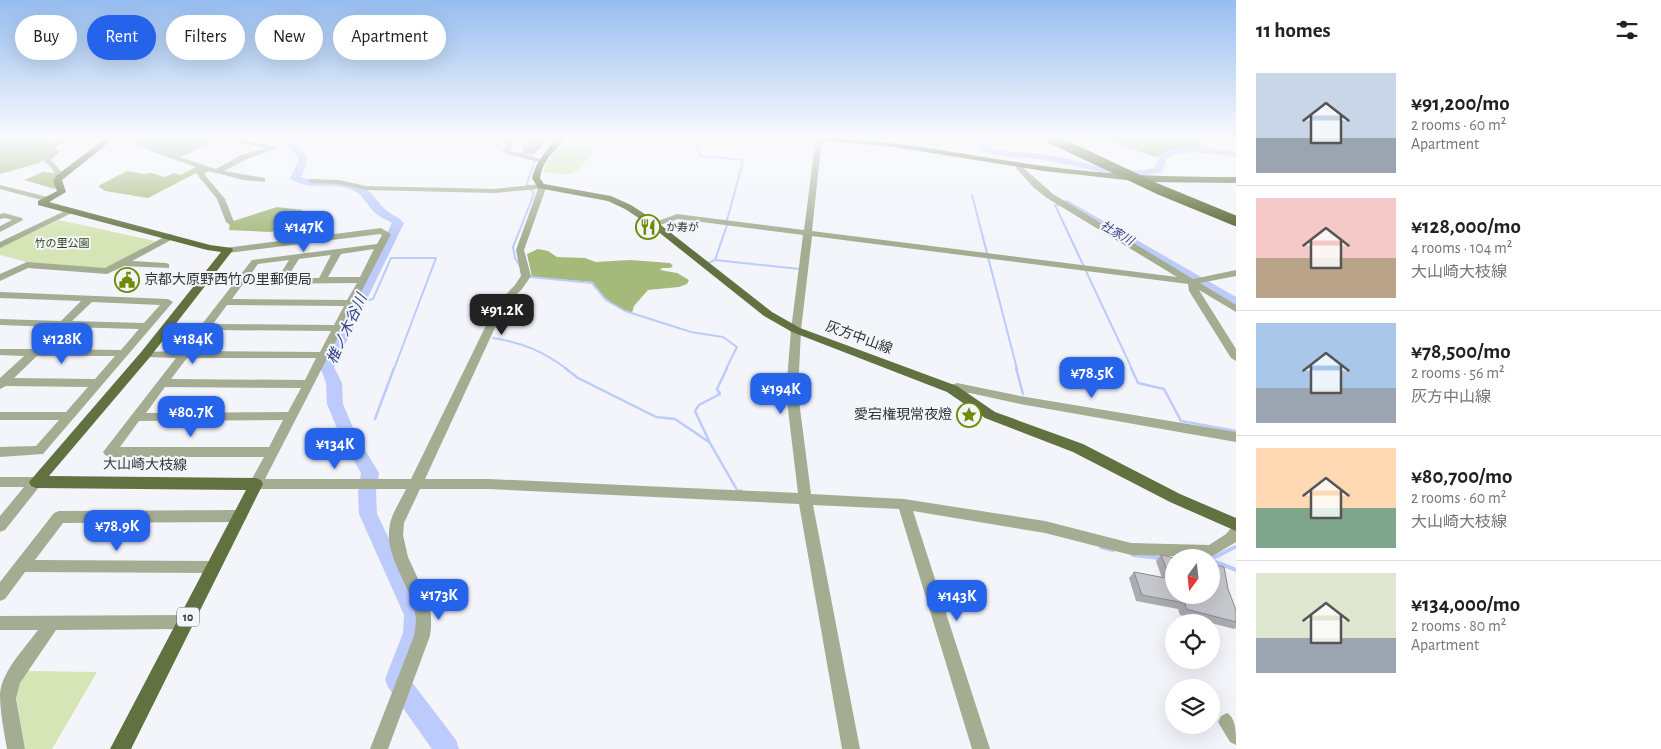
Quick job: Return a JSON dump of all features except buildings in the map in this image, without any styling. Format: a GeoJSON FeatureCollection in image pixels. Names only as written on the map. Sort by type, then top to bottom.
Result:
{"type":"FeatureCollection","features":[{"type":"Feature","properties":{"kind":"highway"},"geometry":{"type":"LineString","coordinates":[[1122,172],[1236,221]]}},
{"type":"Feature","properties":{"kind":"highway"},"geometry":{"type":"LineString","coordinates":[[1129,172],[1236,216]]}},
{"type":"Feature","properties":{"kind":"main road"},"geometry":{"type":"LineString","coordinates":[[45,201],[62,192],[57,181],[67,172]]}},
{"type":"Feature","properties":{"kind":"main road"},"geometry":{"type":"LineString","coordinates":[[538,172],[536,178],[541,186]]}},
{"type":"Feature","properties":{"kind":"main road"},"geometry":{"type":"LineString","coordinates":[[1076,172],[1144,179],[1236,180]]}},
{"type":"Feature","properties":{"kind":"main road","name":"灰方中山線"},"geometry":{"type":"LineString","coordinates":[[541,186],[611,199],[628,207],[654,224],[768,314],[796,330],[952,389],[990,415],[1078,448],[1176,498],[1236,525]]}},
{"type":"Feature","properties":{"kind":"main road"},"geometry":{"type":"LineString","coordinates":[[45,201],[70,211],[210,248],[228,250]]}},
{"type":"Feature","properties":{"kind":"main road"},"geometry":{"type":"LineString","coordinates":[[45,201],[218,243],[228,250]]}},
{"type":"Feature","properties":{"kind":"main road"},"geometry":{"type":"LineString","coordinates":[[36,482],[146,354],[228,250]]}},
{"type":"Feature","properties":{"kind":"main road","name":"大山崎大枝線"},"geometry":{"type":"LineString","coordinates":[[36,482],[256,484]]}},
{"type":"Feature","properties":{"kind":"main road","name":"10"},"geometry":{"type":"LineString","coordinates":[[120,749],[256,484]]}},
{"type":"Feature","properties":{"kind":"street"},"geometry":{"type":"LineString","coordinates":[[57,172],[64,174]]}},
{"type":"Feature","properties":{"kind":"street"},"geometry":{"type":"LineString","coordinates":[[202,172],[200,173],[221,199],[230,222]]}},
{"type":"Feature","properties":{"kind":"street"},"geometry":{"type":"LineString","coordinates":[[223,172],[262,180]]}},
{"type":"Feature","properties":{"kind":"street"},"geometry":{"type":"LineString","coordinates":[[815,172],[796,330],[792,393],[805,499],[852,749]]}},
{"type":"Feature","properties":{"kind":"street"},"geometry":{"type":"LineString","coordinates":[[1024,172],[1037,186],[1050,196],[1236,309]]}},
{"type":"Feature","properties":{"kind":"street"},"geometry":{"type":"LineString","coordinates":[[1144,179],[1156,194],[1236,226]]}},
{"type":"Feature","properties":{"kind":"street"},"geometry":{"type":"LineString","coordinates":[[311,181],[339,182],[366,188],[487,190],[541,186],[542,192],[520,250],[526,271],[524,281],[501,305],[397,523],[395,533],[400,555],[423,612],[424,625],[422,636],[379,749]]}},
{"type":"Feature","properties":{"kind":"street"},"geometry":{"type":"LineString","coordinates":[[0,187],[45,201]]}},
{"type":"Feature","properties":{"kind":"street"},"geometry":{"type":"LineString","coordinates":[[0,193],[45,201]]}},
{"type":"Feature","properties":{"kind":"street"},"geometry":{"type":"LineString","coordinates":[[0,237],[6,239],[70,211]]}},
{"type":"Feature","properties":{"kind":"street"},"geometry":{"type":"LineString","coordinates":[[0,245],[70,211]]}},
{"type":"Feature","properties":{"kind":"street"},"geometry":{"type":"LineString","coordinates":[[0,229],[20,220],[2,214]]}},
{"type":"Feature","properties":{"kind":"street"},"geometry":{"type":"LineString","coordinates":[[654,224],[677,216],[1192,282],[1236,273]]}},
{"type":"Feature","properties":{"kind":"street"},"geometry":{"type":"LineString","coordinates":[[228,250],[381,231],[387,234],[256,484],[489,484],[904,504],[1045,527],[1131,549],[1212,551],[1236,532]]}},
{"type":"Feature","properties":{"kind":"street"},"geometry":{"type":"LineString","coordinates":[[0,278],[27,265],[107,271],[170,237]]}},
{"type":"Feature","properties":{"kind":"street"},"geometry":{"type":"LineString","coordinates":[[273,452],[109,452],[255,262],[381,246]]}},
{"type":"Feature","properties":{"kind":"street"},"geometry":{"type":"LineString","coordinates":[[322,280],[338,251]]}},
{"type":"Feature","properties":{"kind":"street"},"geometry":{"type":"LineString","coordinates":[[281,280],[296,256]]}},
{"type":"Feature","properties":{"kind":"street"},"geometry":{"type":"LineString","coordinates":[[122,263],[166,266]]}},
{"type":"Feature","properties":{"kind":"street"},"geometry":{"type":"LineString","coordinates":[[241,281],[363,280]]}},
{"type":"Feature","properties":{"kind":"street"},"geometry":{"type":"LineString","coordinates":[[1192,282],[1194,291],[1236,358]]}},
{"type":"Feature","properties":{"kind":"street"},"geometry":{"type":"LineString","coordinates":[[0,295],[168,302],[39,451],[0,452]]}},
{"type":"Feature","properties":{"kind":"street"},"geometry":{"type":"LineString","coordinates":[[1,383],[89,299]]}},
{"type":"Feature","properties":{"kind":"street"},"geometry":{"type":"LineString","coordinates":[[224,302],[351,303]]}},
{"type":"Feature","properties":{"kind":"street"},"geometry":{"type":"LineString","coordinates":[[0,322],[147,326]]}},
{"type":"Feature","properties":{"kind":"street"},"geometry":{"type":"LineString","coordinates":[[205,327],[338,328]]}},
{"type":"Feature","properties":{"kind":"street"},"geometry":{"type":"LineString","coordinates":[[0,352],[124,353]]}},
{"type":"Feature","properties":{"kind":"street"},"geometry":{"type":"LineString","coordinates":[[146,354],[324,354]]}},
{"type":"Feature","properties":{"kind":"street"},"geometry":{"type":"LineString","coordinates":[[1,383],[98,383]]}},
{"type":"Feature","properties":{"kind":"street"},"geometry":{"type":"LineString","coordinates":[[162,383],[309,384]]}},
{"type":"Feature","properties":{"kind":"street"},"geometry":{"type":"LineString","coordinates":[[952,389],[957,387],[970,389],[1020,400],[1236,437]]}},
{"type":"Feature","properties":{"kind":"street"},"geometry":{"type":"LineString","coordinates":[[0,416],[70,416]]}},
{"type":"Feature","properties":{"kind":"street"},"geometry":{"type":"LineString","coordinates":[[136,417],[292,416]]}},
{"type":"Feature","properties":{"kind":"street"},"geometry":{"type":"LineString","coordinates":[[0,482],[36,482]]}},
{"type":"Feature","properties":{"kind":"street"},"geometry":{"type":"LineString","coordinates":[[0,526],[36,482]]}},
{"type":"Feature","properties":{"kind":"street"},"geometry":{"type":"LineString","coordinates":[[904,504],[980,749]]}},
{"type":"Feature","properties":{"kind":"street"},"geometry":{"type":"LineString","coordinates":[[0,594],[59,517],[240,516]]}},
{"type":"Feature","properties":{"kind":"street"},"geometry":{"type":"LineString","coordinates":[[21,566],[214,567]]}},
{"type":"Feature","properties":{"kind":"street"},"geometry":{"type":"LineString","coordinates":[[0,623],[185,622]]}},
{"type":"Feature","properties":{"kind":"street"},"geometry":{"type":"LineString","coordinates":[[16,749],[7,698],[13,679],[52,623]]}},
{"type":"Feature","properties":{"kind":"green space"},"geometry":{"type":"Polygon","coordinates":[[[43,172],[61,174],[58,186],[55,189],[24,180],[43,172]]]}},
{"type":"Feature","properties":{"kind":"green space"},"geometry":{"type":"Polygon","coordinates":[[[125,172],[151,173],[165,177],[174,173],[180,175],[186,172],[198,172],[148,198],[105,191],[98,186],[125,172]]]}},
{"type":"Feature","properties":{"kind":"green space"},"geometry":{"type":"Polygon","coordinates":[[[543,172],[575,172],[568,174],[543,172]]]}},
{"type":"Feature","properties":{"kind":"green space"},"geometry":{"type":"Polygon","coordinates":[[[277,207],[303,210],[292,216],[299,227],[270,232],[229,230],[230,222],[277,207]]]}},
{"type":"Feature","properties":{"kind":"green space","name":"竹の里公園"},"geometry":{"type":"Polygon","coordinates":[[[59,220],[155,241],[107,269],[30,263],[0,255],[0,247],[59,220]]]}},
{"type":"Feature","properties":{"kind":"green space"},"geometry":{"type":"Polygon","coordinates":[[[538,249],[548,251],[557,257],[585,258],[596,262],[630,260],[670,263],[673,266],[660,270],[677,273],[689,280],[687,284],[679,287],[648,290],[634,306],[632,313],[609,301],[593,282],[532,277],[527,254],[538,249]]]}},
{"type":"Feature","properties":{"kind":"green space"},"geometry":{"type":"Polygon","coordinates":[[[24,671],[97,672],[52,749],[25,749],[15,689],[24,671]]]}},
{"type":"Feature","properties":{"kind":"waterway","name":"椎ノ木谷川"},"geometry":{"type":"LineString","coordinates":[[298,172],[295,178],[303,181],[342,184],[358,188],[372,200],[382,213],[395,219],[398,223],[327,367],[334,383],[335,404],[349,438],[370,473],[367,492],[368,514],[415,615],[414,633],[396,679],[447,749]]}},
{"type":"Feature","properties":{"kind":"waterway"},"geometry":{"type":"LineString","coordinates":[[520,266],[515,258],[513,247],[534,194],[527,184],[531,172]]}},
{"type":"Feature","properties":{"kind":"waterway"},"geometry":{"type":"LineString","coordinates":[[727,220],[740,172]]}},
{"type":"Feature","properties":{"kind":"waterway"},"geometry":{"type":"LineString","coordinates":[[1118,172],[1133,174],[1151,172]]}},
{"type":"Feature","properties":{"kind":"waterway"},"geometry":{"type":"LineString","coordinates":[[972,195],[1017,369]]}},
{"type":"Feature","properties":{"kind":"waterway","name":"社家川"},"geometry":{"type":"LineString","coordinates":[[1067,203],[1236,302]]}},
{"type":"Feature","properties":{"kind":"waterway"},"geometry":{"type":"LineString","coordinates":[[1061,205],[1055,205],[1132,369]]}},
{"type":"Feature","properties":{"kind":"waterway"},"geometry":{"type":"LineString","coordinates":[[715,260],[727,225]]}},
{"type":"Feature","properties":{"kind":"waterway"},"geometry":{"type":"LineString","coordinates":[[358,303],[373,299],[391,258],[436,258],[394,369]]}},
{"type":"Feature","properties":{"kind":"waterway"},"geometry":{"type":"LineString","coordinates":[[708,263],[715,260]]}},
{"type":"Feature","properties":{"kind":"waterway"},"geometry":{"type":"LineString","coordinates":[[715,260],[800,269]]}},
{"type":"Feature","properties":{"kind":"waterway"},"geometry":{"type":"LineString","coordinates":[[529,275],[531,277],[592,283],[606,300],[625,311],[691,332],[723,337],[737,347],[726,369]]}},
{"type":"Feature","properties":{"kind":"waterway"},"geometry":{"type":"LineString","coordinates":[[493,338],[514,342],[532,349],[567,369]]}},
{"type":"Feature","properties":{"kind":"waterway"},"geometry":{"type":"LineString","coordinates":[[375,419],[394,368]]}},
{"type":"Feature","properties":{"kind":"waterway"},"geometry":{"type":"LineString","coordinates":[[565,368],[578,378],[656,417],[675,419],[709,442]]}},
{"type":"Feature","properties":{"kind":"waterway"},"geometry":{"type":"LineString","coordinates":[[727,368],[717,389],[720,394],[699,405],[695,411],[710,443],[737,490],[742,491]]}},
{"type":"Feature","properties":{"kind":"waterway"},"geometry":{"type":"LineString","coordinates":[[1016,368],[1023,394]]}},
{"type":"Feature","properties":{"kind":"waterway"},"geometry":{"type":"LineString","coordinates":[[1131,368],[1138,383],[1164,389],[1181,421],[1236,431]]}},
{"type":"Feature","properties":{"kind":"waterway"},"geometry":{"type":"LineString","coordinates":[[1101,547],[1113,550]]}},
{"type":"Feature","properties":{"kind":"waterway"},"geometry":{"type":"LineString","coordinates":[[1220,554],[1235,547]]}},
{"type":"Feature","properties":{"kind":"waterway"},"geometry":{"type":"LineString","coordinates":[[1133,555],[1160,558]]}},
{"type":"Feature","properties":{"kind":"waterway"},"geometry":{"type":"LineString","coordinates":[[1220,564],[1236,570]]}},
{"type":"Feature","properties":{"kind":"place","name":"か寿が"},"geometry":{"type":"Point","coordinates":[648,227]}},
{"type":"Feature","properties":{"kind":"place","name":"京都大原野西竹の里郵便局"},"geometry":{"type":"Point","coordinates":[127,280]}},
{"type":"Feature","properties":{"kind":"place","name":"愛宕権現常夜燈"},"geometry":{"type":"Point","coordinates":[969,415]}}]}
